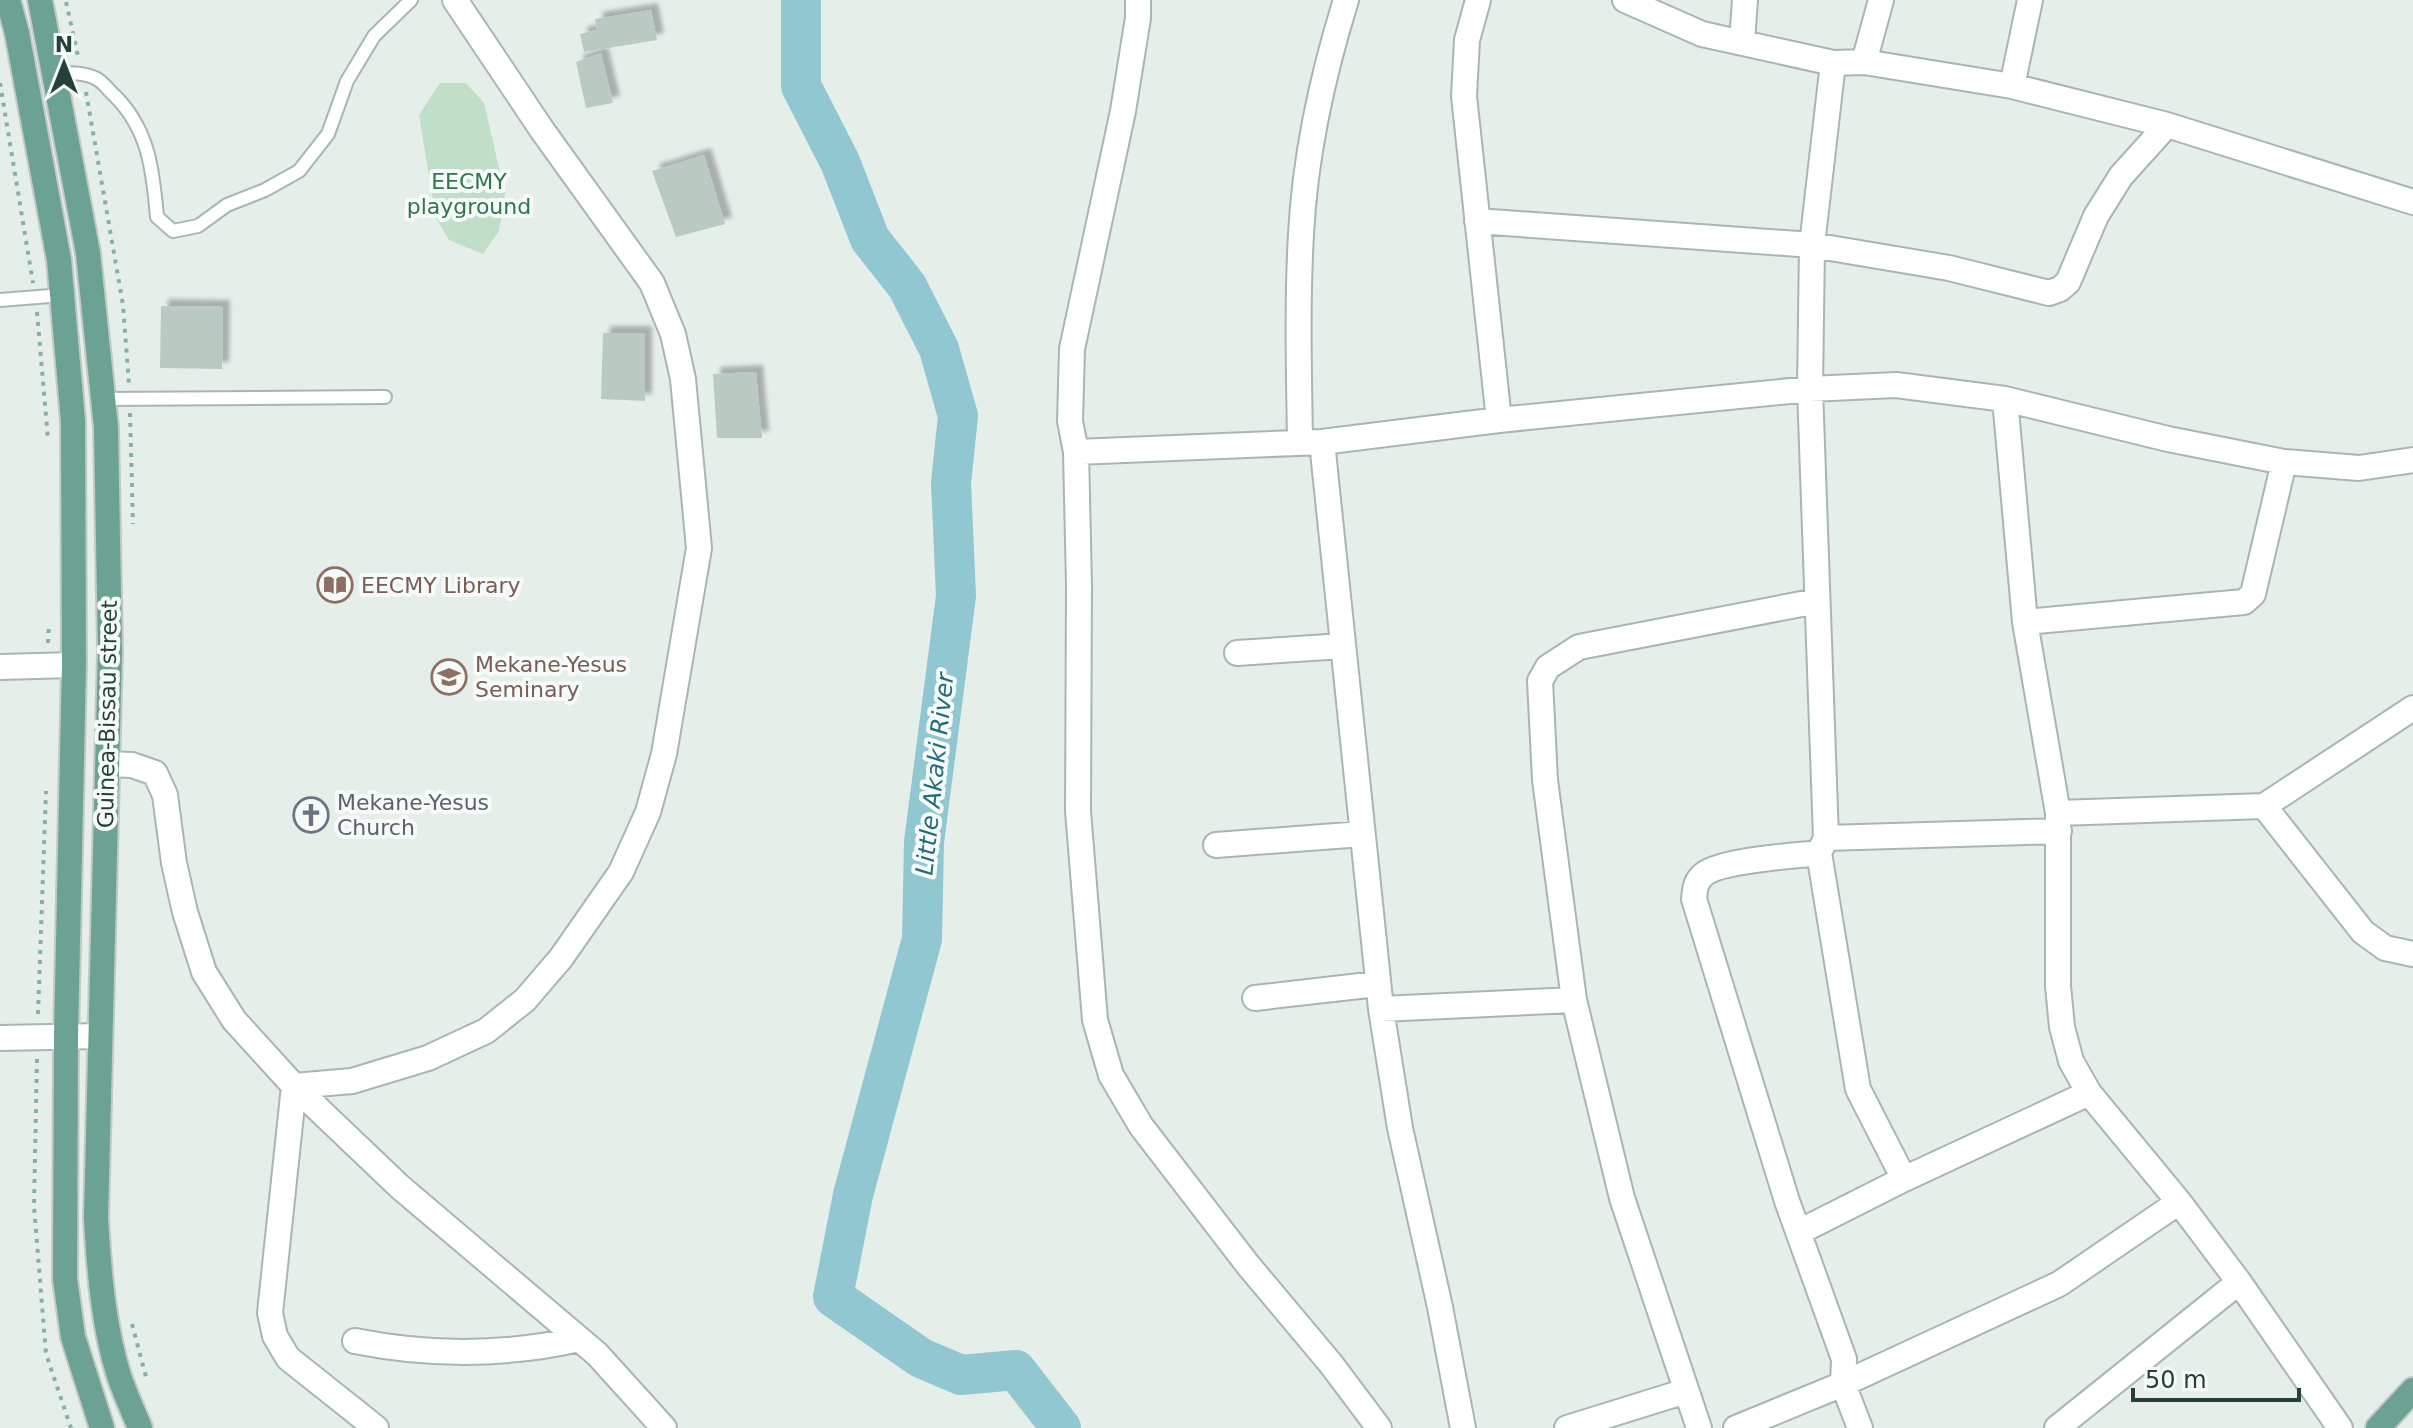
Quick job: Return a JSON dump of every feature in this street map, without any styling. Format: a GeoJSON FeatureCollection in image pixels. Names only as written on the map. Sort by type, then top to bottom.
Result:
{"type":"FeatureCollection","features":[{"type":"Feature","properties":{"kind":"main road"},"geometry":{"type":"LineString","coordinates":[[8,0],[57,245],[73,421],[74,665],[66,1036],[65,1279],[73,1337],[102,1428]]}},
{"type":"Feature","properties":{"kind":"main road","name":"Guinea-Bissau street"},"geometry":{"type":"LineString","coordinates":[[40,0],[88,253],[104,399],[110,651],[96,1218],[99,1267],[111,1342],[119,1376],[140,1428]]}},
{"type":"Feature","properties":{"kind":"main road"},"geometry":{"type":"LineString","coordinates":[[2378,1428],[2413,1390]]}},
{"type":"Feature","properties":{"kind":"street"},"geometry":{"type":"LineString","coordinates":[[294,1086],[352,1081],[428,1058],[486,1031],[525,1000],[561,958],[621,872],[648,812],[664,754],[699,548],[683,379],[673,334],[652,283],[542,130],[455,0]]}},
{"type":"Feature","properties":{"kind":"street"},"geometry":{"type":"LineString","coordinates":[[1138,0],[1138,18],[1123,111],[1072,349],[1070,421],[1076,452],[1079,585],[1078,811],[1095,1020],[1111,1075],[1141,1126],[1379,1428]]}},
{"type":"Feature","properties":{"kind":"street"},"geometry":{"type":"LineString","coordinates":[[1346,0],[1326,69],[1313,135],[1301,232],[1311,442],[1343,646],[1377,984],[1400,1128],[1463,1428]]}},
{"type":"Feature","properties":{"kind":"street"},"geometry":{"type":"LineString","coordinates":[[1478,0],[1467,40],[1464,96],[1499,420]]}},
{"type":"Feature","properties":{"kind":"street"},"geometry":{"type":"LineString","coordinates":[[1625,0],[1702,34],[1833,63],[1864,62],[2012,86],[2167,125],[2413,202]]}},
{"type":"Feature","properties":{"kind":"street"},"geometry":{"type":"LineString","coordinates":[[1742,42],[1745,0]]}},
{"type":"Feature","properties":{"kind":"street"},"geometry":{"type":"LineString","coordinates":[[1864,62],[1881,0]]}},
{"type":"Feature","properties":{"kind":"street"},"geometry":{"type":"LineString","coordinates":[[2012,86],[2030,0]]}},
{"type":"Feature","properties":{"kind":"street"},"geometry":{"type":"LineString","coordinates":[[1833,63],[1812,245],[1810,389],[1822,846],[1858,1089],[1904,1179]]}},
{"type":"Feature","properties":{"kind":"street"},"geometry":{"type":"LineString","coordinates":[[1477,221],[1812,245],[1949,268],[2049,293],[2068,282],[2096,216],[2113,190],[2167,125]]}},
{"type":"Feature","properties":{"kind":"street"},"geometry":{"type":"LineString","coordinates":[[1076,452],[1311,442],[1810,389],[1896,385],[2005,399],[2168,439],[2284,462],[2359,468],[2413,460]]}},
{"type":"Feature","properties":{"kind":"street"},"geometry":{"type":"LineString","coordinates":[[2005,399],[2025,622],[2058,822],[2058,986],[2062,1027],[2071,1061],[2089,1093],[2179,1202],[2239,1282],[2340,1428]]}},
{"type":"Feature","properties":{"kind":"street"},"geometry":{"type":"LineString","coordinates":[[2025,622],[2244,602],[2253,594],[2284,462]]}},
{"type":"Feature","properties":{"kind":"street"},"geometry":{"type":"LineString","coordinates":[[1699,1428],[1622,1198],[1574,1000],[1545,780],[1540,681],[1548,667],[1579,647],[1817,601]]}},
{"type":"Feature","properties":{"kind":"street"},"geometry":{"type":"LineString","coordinates":[[1237,653],[1343,646]]}},
{"type":"Feature","properties":{"kind":"street"},"geometry":{"type":"LineString","coordinates":[[0,667],[74,665]]}},
{"type":"Feature","properties":{"kind":"street"},"geometry":{"type":"LineString","coordinates":[[1860,1428],[1843,1384],[1844,1359],[1782,1185],[1694,899],[1695,884],[1703,874],[1719,866],[1822,846],[2058,822],[2264,806],[2413,708]]}},
{"type":"Feature","properties":{"kind":"street"},"geometry":{"type":"LineString","coordinates":[[108,764],[132,765],[155,773],[165,795],[177,876],[204,972],[234,1020],[294,1086],[400,1187],[597,1354],[664,1428]]}},
{"type":"Feature","properties":{"kind":"street"},"geometry":{"type":"LineString","coordinates":[[2264,806],[2363,932],[2385,948],[2413,954]]}},
{"type":"Feature","properties":{"kind":"street"},"geometry":{"type":"LineString","coordinates":[[1216,845],[1362,834]]}},
{"type":"Feature","properties":{"kind":"street"},"geometry":{"type":"LineString","coordinates":[[1255,998],[1377,984]]}},
{"type":"Feature","properties":{"kind":"street"},"geometry":{"type":"LineString","coordinates":[[1381,1009],[1574,1000]]}},
{"type":"Feature","properties":{"kind":"street"},"geometry":{"type":"LineString","coordinates":[[0,1038],[100,1036]]}},
{"type":"Feature","properties":{"kind":"street"},"geometry":{"type":"LineString","coordinates":[[294,1086],[270,1313],[275,1336],[288,1358],[376,1428]]}},
{"type":"Feature","properties":{"kind":"street"},"geometry":{"type":"LineString","coordinates":[[1799,1232],[1904,1179],[2089,1093]]}},
{"type":"Feature","properties":{"kind":"street"},"geometry":{"type":"LineString","coordinates":[[1736,1428],[1843,1384],[2059,1284],[2179,1202]]}},
{"type":"Feature","properties":{"kind":"street"},"geometry":{"type":"LineString","coordinates":[[2057,1428],[2239,1282]]}},
{"type":"Feature","properties":{"kind":"street"},"geometry":{"type":"LineString","coordinates":[[355,1341],[441,1353],[545,1346],[579,1339]]}},
{"type":"Feature","properties":{"kind":"street"},"geometry":{"type":"LineString","coordinates":[[1567,1428],[1686,1391]]}},
{"type":"Feature","properties":{"kind":"lane"},"geometry":{"type":"LineString","coordinates":[[54,73],[82,74],[97,79],[123,104],[139,127],[150,154],[157,217],[173,231],[198,226],[227,205],[265,190],[299,171],[328,134],[347,81],[374,36],[411,0]]}},
{"type":"Feature","properties":{"kind":"lane"},"geometry":{"type":"LineString","coordinates":[[0,300],[62,295]]}},
{"type":"Feature","properties":{"kind":"lane"},"geometry":{"type":"LineString","coordinates":[[104,399],[385,397]]}},
{"type":"Feature","properties":{"kind":"path"},"geometry":{"type":"LineString","coordinates":[[0,83],[36,298],[48,443]]}},
{"type":"Feature","properties":{"kind":"path"},"geometry":{"type":"LineString","coordinates":[[48,667],[49,620]]}},
{"type":"Feature","properties":{"kind":"path"},"geometry":{"type":"LineString","coordinates":[[46,788],[34,1206],[46,1354],[71,1428]]}},
{"type":"Feature","properties":{"kind":"green space","name":"EECMY playground"},"geometry":{"type":"Polygon","coordinates":[[[440,83],[466,83],[484,103],[505,194],[499,231],[483,254],[449,240],[436,218],[419,115],[440,83]]]}},
{"type":"Feature","properties":{"kind":"building"},"geometry":{"type":"Polygon","coordinates":[[[651,10],[657,40],[584,52],[580,34],[597,30],[595,19],[651,10]]]}},
{"type":"Feature","properties":{"kind":"building"},"geometry":{"type":"Polygon","coordinates":[[[601,53],[613,103],[586,108],[576,62],[601,53]]]}},
{"type":"Feature","properties":{"kind":"building"},"geometry":{"type":"Polygon","coordinates":[[[704,155],[725,224],[676,237],[652,171],[704,155]]]}},
{"type":"Feature","properties":{"kind":"building"},"geometry":{"type":"Polygon","coordinates":[[[161,306],[223,307],[222,369],[160,368],[161,306]]]}},
{"type":"Feature","properties":{"kind":"building"},"geometry":{"type":"Polygon","coordinates":[[[603,333],[645,333],[645,401],[601,399],[603,333]]]}},
{"type":"Feature","properties":{"kind":"building"},"geometry":{"type":"Polygon","coordinates":[[[756,372],[762,438],[717,438],[713,374],[756,372]]]}},
{"type":"Feature","properties":{"kind":"waterway","name":"Little Akaki River"},"geometry":{"type":"LineString","coordinates":[[801,0],[801,86],[840,162],[870,239],[907,286],[939,349],[958,416],[951,483],[956,596],[924,842],[922,939],[853,1195],[833,1297],[921,1358],[961,1375],[1016,1370],[1061,1428]]}},
{"type":"Feature","properties":{"kind":"place","name":"EECMY Library"},"geometry":{"type":"Point","coordinates":[335,585]}},
{"type":"Feature","properties":{"kind":"place","name":"Mekane-Yesus Seminary"},"geometry":{"type":"Point","coordinates":[449,677]}},
{"type":"Feature","properties":{"kind":"place","name":"Mekane-Yesus Church"},"geometry":{"type":"Point","coordinates":[311,815]}}]}
